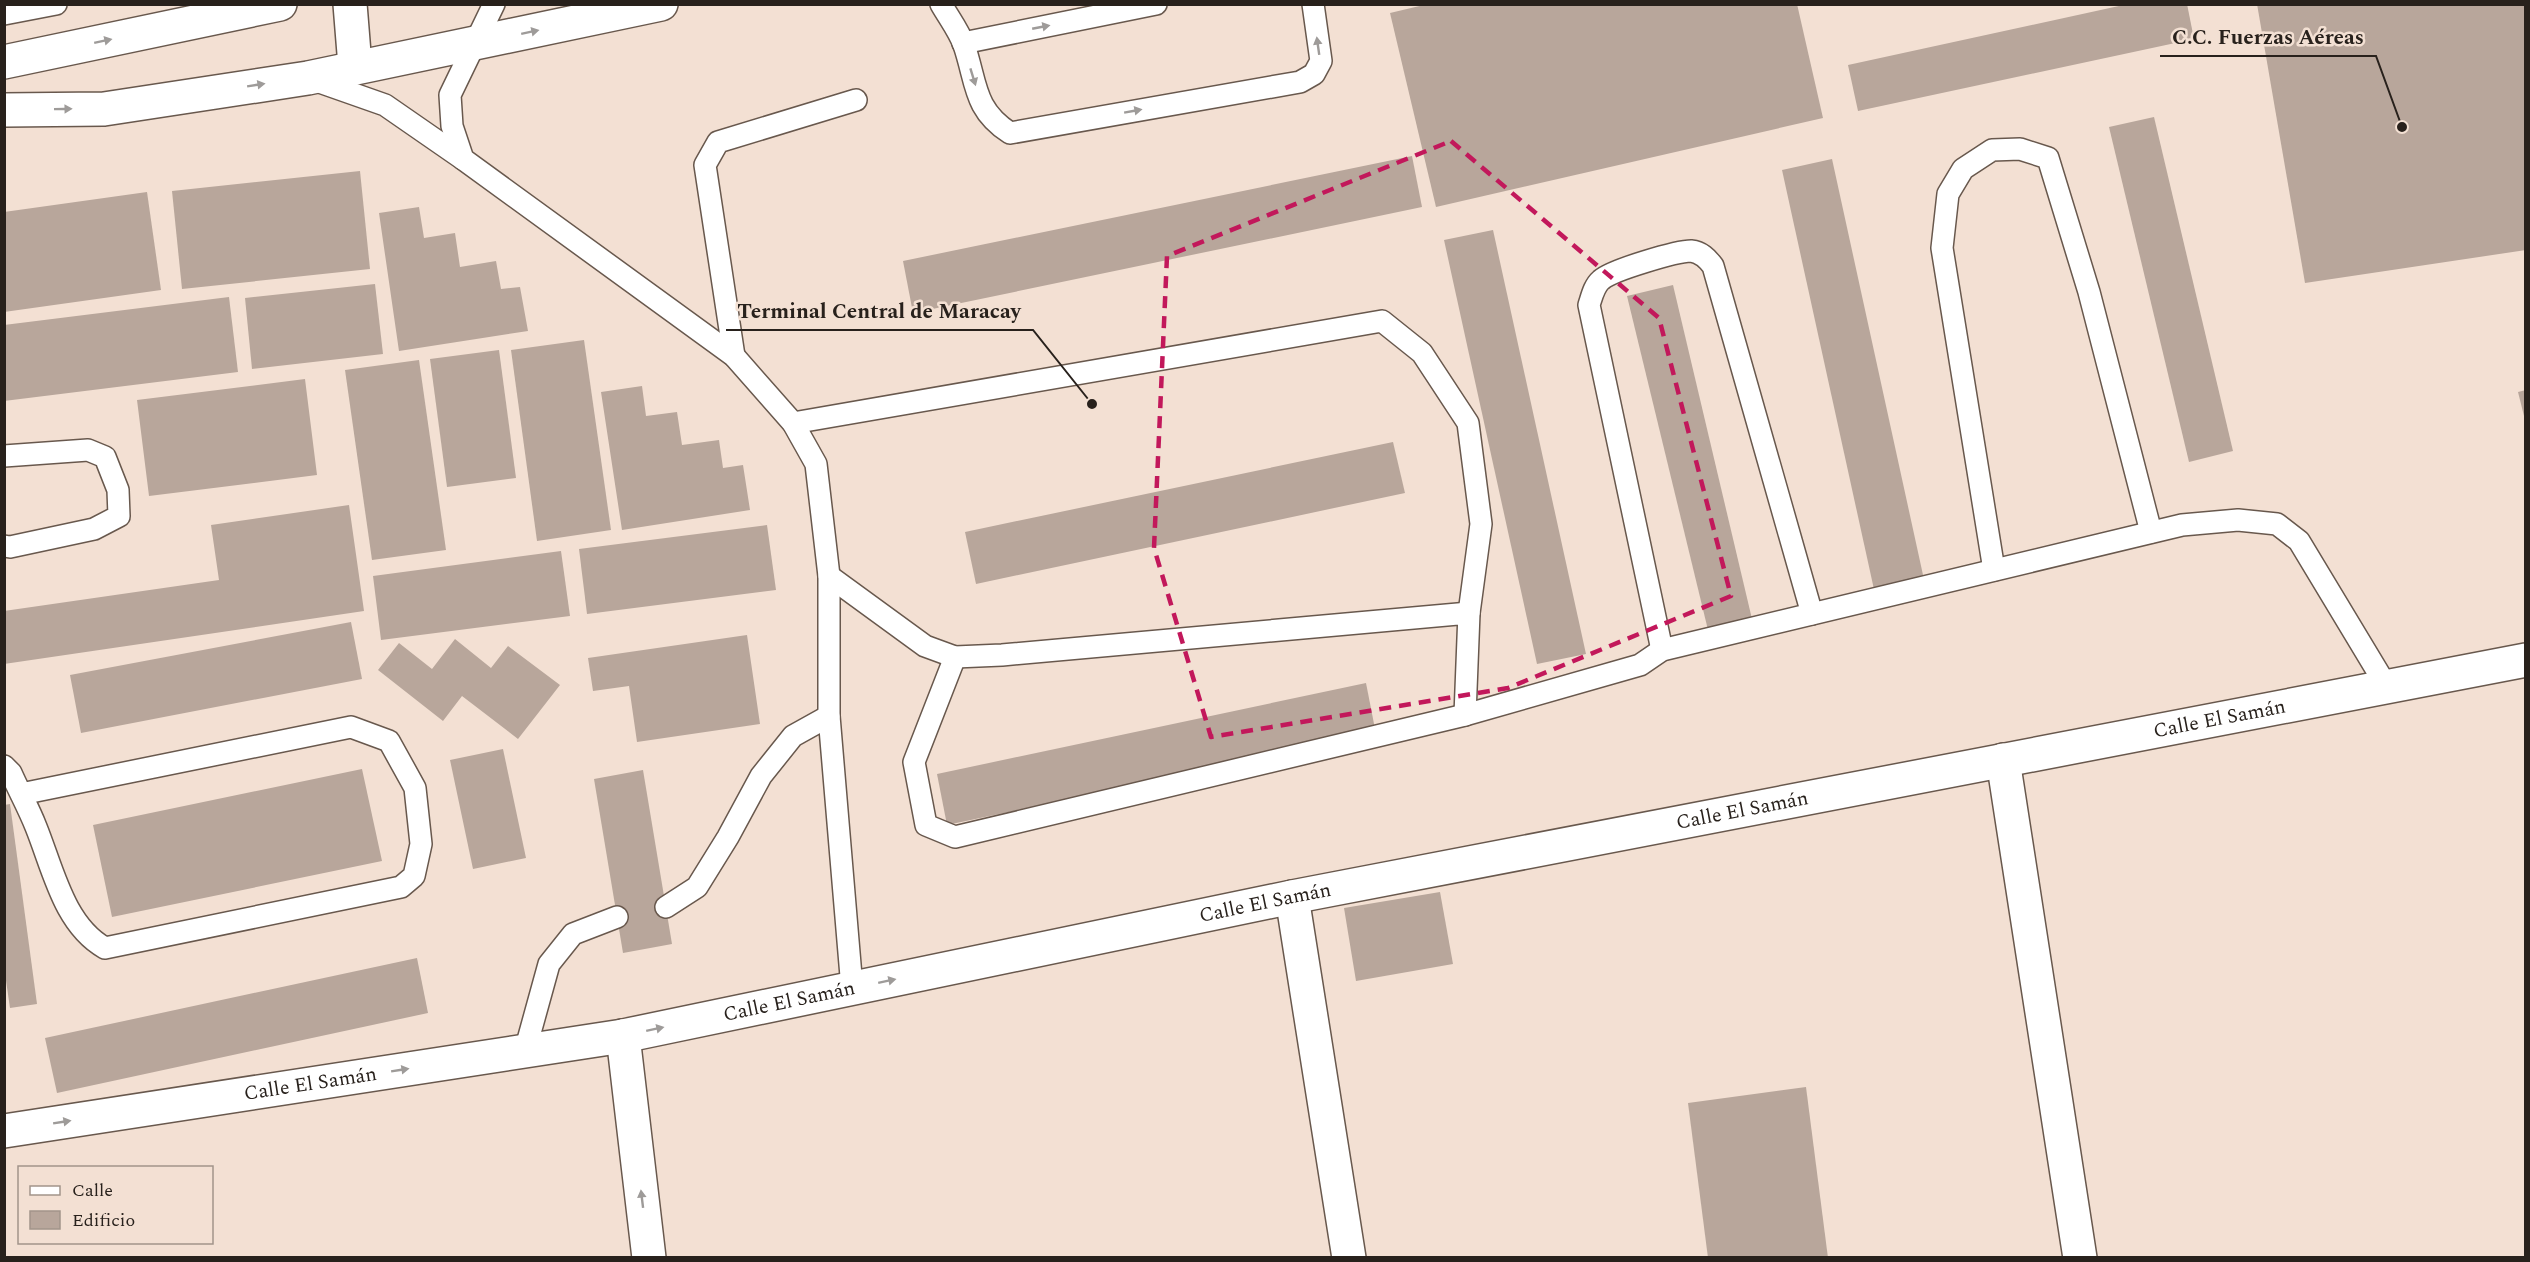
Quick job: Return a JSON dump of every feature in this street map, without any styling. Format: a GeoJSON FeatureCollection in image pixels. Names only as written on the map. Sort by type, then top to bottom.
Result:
{"type":"FeatureCollection","features":[{"type":"Feature","properties":{"kind":"street"},"geometry":{"type":"LineString","coordinates":[[4,62],[280,4]]}},
{"type":"Feature","properties":{"kind":"street"},"geometry":{"type":"LineString","coordinates":[[350,4],[355,66]]}},
{"type":"Feature","properties":{"kind":"street"},"geometry":{"type":"LineString","coordinates":[[4,110],[104,109],[308,78],[355,66],[473,44],[661,4]]}},
{"type":"Feature","properties":{"kind":"street","name":"Calle El Samán"},"geometry":{"type":"LineString","coordinates":[[4,1131],[623,1036],[1292,897],[2526,660]]}},
{"type":"Feature","properties":{"kind":"street"},"geometry":{"type":"LineString","coordinates":[[2003,760],[2080,1257]]}},
{"type":"Feature","properties":{"kind":"street"},"geometry":{"type":"LineString","coordinates":[[1292,897],[1349,1257]]}},
{"type":"Feature","properties":{"kind":"street"},"geometry":{"type":"LineString","coordinates":[[623,1036],[649,1257]]}},
{"type":"Feature","properties":{"kind":"lane"},"geometry":{"type":"LineString","coordinates":[[4,14],[56,4]]}},
{"type":"Feature","properties":{"kind":"lane"},"geometry":{"type":"LineString","coordinates":[[463,159],[452,126],[450,95],[494,4]]}},
{"type":"Feature","properties":{"kind":"lane"},"geometry":{"type":"LineString","coordinates":[[941,4],[963,43],[982,108],[996,124],[1010,133],[1300,82],[1314,74],[1321,62],[1313,4]]}},
{"type":"Feature","properties":{"kind":"lane"},"geometry":{"type":"LineString","coordinates":[[963,43],[1156,4]]}},
{"type":"Feature","properties":{"kind":"lane"},"geometry":{"type":"LineString","coordinates":[[308,78],[385,105],[463,159],[734,356],[793,423],[816,464],[829,576],[829,716],[852,988]]}},
{"type":"Feature","properties":{"kind":"lane"},"geometry":{"type":"LineString","coordinates":[[734,356],[705,165],[718,142],[856,100]]}},
{"type":"Feature","properties":{"kind":"lane"},"geometry":{"type":"LineString","coordinates":[[1994,570],[1942,248],[1948,194],[1963,169],[1992,150],[2020,149],[2048,158],[2090,292],[2151,532]]}},
{"type":"Feature","properties":{"kind":"lane"},"geometry":{"type":"LineString","coordinates":[[1662,650],[1589,305],[1598,283],[1604,277],[1628,266],[1690,251],[1705,255],[1713,266],[1812,614]]}},
{"type":"Feature","properties":{"kind":"lane"},"geometry":{"type":"LineString","coordinates":[[793,423],[1383,321],[1422,353],[1468,423],[1481,524],[1469,614],[1465,715]]}},
{"type":"Feature","properties":{"kind":"lane"},"geometry":{"type":"LineString","coordinates":[[4,456],[88,450],[105,457],[118,490],[119,516],[94,529],[10,547],[4,546]]}},
{"type":"Feature","properties":{"kind":"lane"},"geometry":{"type":"LineString","coordinates":[[955,657],[914,762],[926,825],[955,837],[1465,715],[1640,664],[1662,650],[2181,525],[2238,520],[2277,524],[2299,541],[2387,687]]}},
{"type":"Feature","properties":{"kind":"lane"},"geometry":{"type":"LineString","coordinates":[[829,576],[925,646],[955,657],[1002,655],[1469,614]]}},
{"type":"Feature","properties":{"kind":"lane"},"geometry":{"type":"LineString","coordinates":[[666,907],[697,886],[728,837],[760,776],[793,736],[829,716]]}},
{"type":"Feature","properties":{"kind":"lane"},"geometry":{"type":"LineString","coordinates":[[4,766],[11,773],[21,794],[71,915],[90,939],[105,948],[400,887],[414,876],[422,844],[415,788],[389,741],[351,727],[21,794]]}},
{"type":"Feature","properties":{"kind":"lane"},"geometry":{"type":"LineString","coordinates":[[525,1051],[549,964],[573,934],[617,917]]}},
{"type":"Feature","properties":{"kind":"highlighted area"},"geometry":{"type":"Polygon","coordinates":[[[1451,141],[1659,318],[1731,596],[1508,688],[1211,737],[1154,548],[1167,256],[1451,141]]]}},
{"type":"Feature","properties":{"kind":"building"},"geometry":{"type":"Polygon","coordinates":[[[1428,4],[1797,4],[1823,118],[1436,207],[1390,13],[1428,4]]]}},
{"type":"Feature","properties":{"kind":"building"},"geometry":{"type":"Polygon","coordinates":[[[2128,4],[2187,4],[2194,39],[1858,111],[1848,65],[2128,4]]]}},
{"type":"Feature","properties":{"kind":"building"},"geometry":{"type":"Polygon","coordinates":[[[2257,4],[2526,4],[2526,250],[2305,283],[2257,4]]]}},
{"type":"Feature","properties":{"kind":"building"},"geometry":{"type":"Polygon","coordinates":[[[2154,117],[2233,451],[2189,462],[2109,127],[2154,117]]]}},
{"type":"Feature","properties":{"kind":"building"},"geometry":{"type":"Polygon","coordinates":[[[1412,156],[1422,207],[913,313],[903,261],[1412,156]]]}},
{"type":"Feature","properties":{"kind":"building"},"geometry":{"type":"Polygon","coordinates":[[[1832,159],[1925,584],[1875,594],[1782,170],[1832,159]]]}},
{"type":"Feature","properties":{"kind":"building"},"geometry":{"type":"Polygon","coordinates":[[[360,171],[370,269],[182,289],[172,191],[360,171]]]}},
{"type":"Feature","properties":{"kind":"building"},"geometry":{"type":"Polygon","coordinates":[[[147,192],[161,290],[4,312],[4,212],[147,192]]]}},
{"type":"Feature","properties":{"kind":"building"},"geometry":{"type":"Polygon","coordinates":[[[419,207],[424,238],[455,233],[460,267],[496,261],[501,289],[520,287],[528,331],[399,351],[379,213],[419,207]]]}},
{"type":"Feature","properties":{"kind":"building"},"geometry":{"type":"Polygon","coordinates":[[[1493,230],[1586,654],[1537,664],[1444,240],[1493,230]]]}},
{"type":"Feature","properties":{"kind":"building"},"geometry":{"type":"Polygon","coordinates":[[[375,284],[383,354],[252,369],[245,298],[375,284]]]}},
{"type":"Feature","properties":{"kind":"building"},"geometry":{"type":"Polygon","coordinates":[[[1673,285],[1752,619],[1708,630],[1627,296],[1673,285]]]}},
{"type":"Feature","properties":{"kind":"building"},"geometry":{"type":"Polygon","coordinates":[[[229,297],[238,372],[4,401],[4,325],[229,297]]]}},
{"type":"Feature","properties":{"kind":"building"},"geometry":{"type":"Polygon","coordinates":[[[584,340],[611,530],[537,541],[511,350],[584,340]]]}},
{"type":"Feature","properties":{"kind":"building"},"geometry":{"type":"Polygon","coordinates":[[[499,350],[516,478],[447,487],[430,359],[499,350]]]}},
{"type":"Feature","properties":{"kind":"building"},"geometry":{"type":"Polygon","coordinates":[[[419,360],[446,550],[372,560],[345,370],[419,360]]]}},
{"type":"Feature","properties":{"kind":"building"},"geometry":{"type":"Polygon","coordinates":[[[305,379],[317,475],[149,496],[137,400],[305,379]]]}},
{"type":"Feature","properties":{"kind":"building"},"geometry":{"type":"Polygon","coordinates":[[[642,386],[646,416],[677,412],[682,445],[719,440],[723,468],[743,465],[750,510],[622,530],[601,392],[642,386]]]}},
{"type":"Feature","properties":{"kind":"building"},"geometry":{"type":"Polygon","coordinates":[[[2526,390],[2526,420],[2525,420],[2518,392],[2526,390]]]}},
{"type":"Feature","properties":{"kind":"building"},"geometry":{"type":"Polygon","coordinates":[[[1393,442],[1405,493],[976,584],[965,532],[1393,442]]]}},
{"type":"Feature","properties":{"kind":"building"},"geometry":{"type":"Polygon","coordinates":[[[349,505],[364,611],[4,664],[4,611],[219,580],[211,525],[349,505]]]}},
{"type":"Feature","properties":{"kind":"building"},"geometry":{"type":"Polygon","coordinates":[[[767,525],[776,590],[587,614],[579,549],[767,525]]]}},
{"type":"Feature","properties":{"kind":"building"},"geometry":{"type":"Polygon","coordinates":[[[561,551],[570,616],[381,640],[373,576],[561,551]]]}},
{"type":"Feature","properties":{"kind":"building"},"geometry":{"type":"Polygon","coordinates":[[[351,622],[362,679],[81,733],[70,675],[351,622]]]}},
{"type":"Feature","properties":{"kind":"building"},"geometry":{"type":"Polygon","coordinates":[[[747,635],[760,724],[637,742],[629,686],[593,691],[588,658],[747,635]]]}},
{"type":"Feature","properties":{"kind":"building"},"geometry":{"type":"Polygon","coordinates":[[[455,639],[491,668],[508,646],[560,685],[518,739],[462,696],[443,721],[378,670],[399,643],[432,669],[455,639]]]}},
{"type":"Feature","properties":{"kind":"building"},"geometry":{"type":"Polygon","coordinates":[[[1366,683],[1376,734],[947,825],[937,774],[1366,683]]]}},
{"type":"Feature","properties":{"kind":"building"},"geometry":{"type":"Polygon","coordinates":[[[503,749],[526,858],[473,869],[450,760],[503,749]]]}},
{"type":"Feature","properties":{"kind":"building"},"geometry":{"type":"Polygon","coordinates":[[[362,769],[382,861],[112,917],[93,825],[362,769]]]}},
{"type":"Feature","properties":{"kind":"building"},"geometry":{"type":"Polygon","coordinates":[[[643,770],[672,944],[623,953],[594,779],[643,770]]]}},
{"type":"Feature","properties":{"kind":"building"},"geometry":{"type":"Polygon","coordinates":[[[10,804],[37,1004],[10,1008],[4,967],[4,805],[10,804]]]}},
{"type":"Feature","properties":{"kind":"building"},"geometry":{"type":"Polygon","coordinates":[[[1440,892],[1453,964],[1356,981],[1344,908],[1440,892]]]}},
{"type":"Feature","properties":{"kind":"building"},"geometry":{"type":"Polygon","coordinates":[[[417,958],[428,1013],[57,1093],[45,1038],[417,958]]]}},
{"type":"Feature","properties":{"kind":"building"},"geometry":{"type":"Polygon","coordinates":[[[1806,1087],[1828,1258],[1708,1258],[1688,1103],[1806,1087]]]}},
{"type":"Feature","properties":{"kind":"place","name":"C.C. Fuerzas Aéreas"},"geometry":{"type":"Point","coordinates":[2402,127]}},
{"type":"Feature","properties":{"kind":"place","name":"Terminal Central de Maracay"},"geometry":{"type":"Point","coordinates":[1092,404]}}]}
